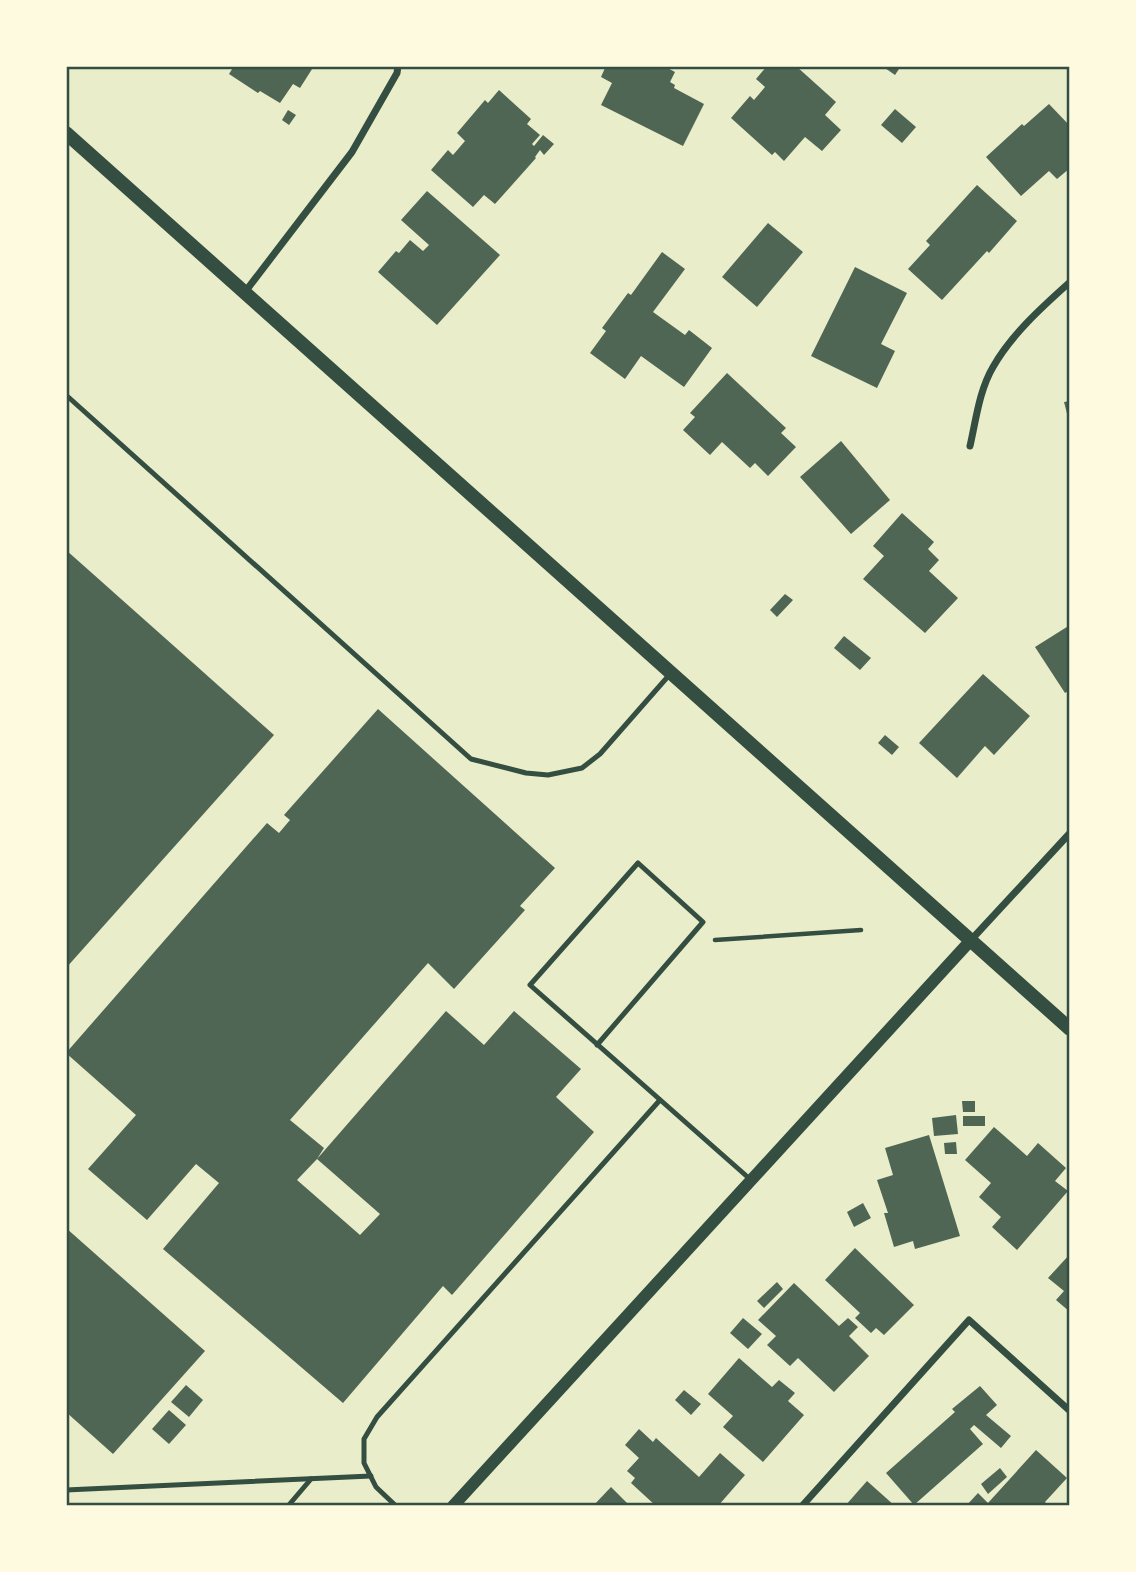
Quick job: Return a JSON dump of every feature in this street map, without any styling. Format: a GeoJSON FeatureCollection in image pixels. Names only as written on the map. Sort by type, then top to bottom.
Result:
{"type":"FeatureCollection","features":[{"type":"Feature","properties":{"kind":"main road"},"geometry":{"type":"LineString","coordinates":[[66,133],[1069,1029]]}},
{"type":"Feature","properties":{"kind":"street"},"geometry":{"type":"LineString","coordinates":[[245,293],[352,152],[397,73],[398,66]]}},
{"type":"Feature","properties":{"kind":"street"},"geometry":{"type":"LineString","coordinates":[[970,446],[980,399],[992,368],[1018,333],[1069,282]]}},
{"type":"Feature","properties":{"kind":"street"},"geometry":{"type":"LineString","coordinates":[[453,1506],[1069,833]]}},
{"type":"Feature","properties":{"kind":"street"},"geometry":{"type":"LineString","coordinates":[[802,1506],[969,1320],[1069,1411]]}},
{"type":"Feature","properties":{"kind":"lane"},"geometry":{"type":"LineString","coordinates":[[66,395],[471,759],[526,773],[548,775],[582,768],[600,754],[671,673]]}},
{"type":"Feature","properties":{"kind":"lane"},"geometry":{"type":"LineString","coordinates":[[597,1045],[703,922],[638,863],[530,985],[597,1045],[751,1180]]}},
{"type":"Feature","properties":{"kind":"lane"},"geometry":{"type":"LineString","coordinates":[[396,1506],[376,1487],[365,1463],[364,1439],[377,1417],[660,1100]]}},
{"type":"Feature","properties":{"kind":"lane"},"geometry":{"type":"LineString","coordinates":[[66,1490],[371,1476]]}},
{"type":"Feature","properties":{"kind":"lane"},"geometry":{"type":"LineString","coordinates":[[288,1506],[311,1479]]}},
{"type":"Feature","properties":{"kind":"path"},"geometry":{"type":"LineString","coordinates":[[686,942],[861,930]]}},
{"type":"Feature","properties":{"kind":"building"},"geometry":{"type":"Polygon","coordinates":[[[234,66],[314,66],[300,88],[293,84],[280,103],[260,91],[258,93],[229,74],[234,66]]]}},
{"type":"Feature","properties":{"kind":"building"},"geometry":{"type":"Polygon","coordinates":[[[601,66],[664,66],[675,72],[670,82],[675,85],[674,88],[704,104],[683,146],[601,105],[612,83],[601,77],[605,68],[601,66]]]}},
{"type":"Feature","properties":{"kind":"building"},"geometry":{"type":"Polygon","coordinates":[[[767,66],[796,66],[836,102],[825,115],[841,130],[822,151],[805,137],[784,161],[775,152],[772,155],[731,118],[750,96],[754,100],[765,87],[756,79],[767,66]]]}},
{"type":"Feature","properties":{"kind":"building"},"geometry":{"type":"Polygon","coordinates":[[[882,66],[901,66],[895,75],[882,66]]]}},
{"type":"Feature","properties":{"kind":"building"},"geometry":{"type":"Polygon","coordinates":[[[499,90],[531,119],[527,124],[540,135],[532,144],[534,146],[543,135],[554,144],[544,155],[540,150],[495,204],[484,195],[473,207],[431,170],[448,150],[453,155],[465,141],[457,133],[485,100],[488,103],[499,90]]]}},
{"type":"Feature","properties":{"kind":"building"},"geometry":{"type":"Polygon","coordinates":[[[1049,104],[1070,126],[1070,168],[1057,179],[1049,171],[1021,196],[986,157],[1049,104]]]}},
{"type":"Feature","properties":{"kind":"building"},"geometry":{"type":"Polygon","coordinates":[[[895,109],[916,127],[902,143],[881,125],[895,109]]]}},
{"type":"Feature","properties":{"kind":"building"},"geometry":{"type":"Polygon","coordinates":[[[288,110],[296,115],[289,125],[282,120],[288,110]]]}},
{"type":"Feature","properties":{"kind":"building"},"geometry":{"type":"Polygon","coordinates":[[[977,185],[1017,221],[942,300],[908,269],[930,245],[926,241],[977,185]]]}},
{"type":"Feature","properties":{"kind":"building"},"geometry":{"type":"Polygon","coordinates":[[[427,191],[500,255],[437,325],[378,272],[396,251],[399,253],[410,240],[423,251],[429,245],[401,220],[427,191]]]}},
{"type":"Feature","properties":{"kind":"building"},"geometry":{"type":"Polygon","coordinates":[[[768,223],[803,252],[757,307],[722,277],[768,223]]]}},
{"type":"Feature","properties":{"kind":"building"},"geometry":{"type":"Polygon","coordinates":[[[662,252],[685,269],[653,312],[685,335],[689,330],[712,348],[684,387],[641,356],[625,379],[590,353],[606,331],[602,328],[628,293],[631,295],[662,252]]]}},
{"type":"Feature","properties":{"kind":"building"},"geometry":{"type":"Polygon","coordinates":[[[855,267],[907,293],[881,344],[895,351],[877,388],[811,356],[855,267]]]}},
{"type":"Feature","properties":{"kind":"building"},"geometry":{"type":"Polygon","coordinates":[[[727,373],[786,428],[781,433],[796,447],[768,476],[755,463],[750,468],[722,442],[710,455],[683,430],[695,417],[690,413],[727,373]]]}},
{"type":"Feature","properties":{"kind":"building"},"geometry":{"type":"Polygon","coordinates":[[[1070,401],[1070,421],[1069,421],[1064,402],[1070,401]]]}},
{"type":"Feature","properties":{"kind":"building"},"geometry":{"type":"Polygon","coordinates":[[[841,441],[890,500],[851,534],[800,477],[841,441]]]}},
{"type":"Feature","properties":{"kind":"building"},"geometry":{"type":"Polygon","coordinates":[[[902,513],[934,542],[928,549],[939,560],[929,571],[958,598],[925,633],[863,579],[884,556],[873,546],[902,513]]]}},
{"type":"Feature","properties":{"kind":"building"},"geometry":{"type":"Polygon","coordinates":[[[66,550],[274,735],[66,968],[66,550]]]}},
{"type":"Feature","properties":{"kind":"building"},"geometry":{"type":"Polygon","coordinates":[[[785,594],[793,600],[777,617],[770,610],[785,594]]]}},
{"type":"Feature","properties":{"kind":"building"},"geometry":{"type":"Polygon","coordinates":[[[1070,625],[1070,690],[1065,693],[1035,647],[1070,625]]]}},
{"type":"Feature","properties":{"kind":"building"},"geometry":{"type":"Polygon","coordinates":[[[844,636],[871,658],[860,670],[834,648],[844,636]]]}},
{"type":"Feature","properties":{"kind":"building"},"geometry":{"type":"Polygon","coordinates":[[[983,674],[1030,716],[994,755],[985,746],[957,778],[919,743],[983,674]]]}},
{"type":"Feature","properties":{"kind":"building"},"geometry":{"type":"Polygon","coordinates":[[[378,709],[555,868],[520,906],[525,910],[454,989],[428,963],[290,1120],[324,1148],[317,1159],[446,1011],[484,1045],[514,1011],[581,1069],[556,1097],[594,1132],[452,1295],[443,1286],[343,1403],[163,1249],[219,1183],[196,1164],[147,1220],[88,1169],[136,1115],[66,1053],[267,823],[279,833],[290,820],[284,815],[378,709]],[[317,1159],[297,1180],[360,1235],[380,1214],[317,1159]]]}},
{"type":"Feature","properties":{"kind":"building"},"geometry":{"type":"Polygon","coordinates":[[[885,735],[899,747],[892,755],[878,743],[885,735]]]}},
{"type":"Feature","properties":{"kind":"building"},"geometry":{"type":"Polygon","coordinates":[[[962,1101],[975,1101],[975,1112],[963,1112],[962,1101]]]}},
{"type":"Feature","properties":{"kind":"building"},"geometry":{"type":"Polygon","coordinates":[[[956,1115],[958,1134],[934,1136],[932,1118],[956,1115]]]}},
{"type":"Feature","properties":{"kind":"building"},"geometry":{"type":"Polygon","coordinates":[[[963,1116],[985,1116],[985,1126],[963,1126],[963,1116]]]}},
{"type":"Feature","properties":{"kind":"building"},"geometry":{"type":"Polygon","coordinates":[[[994,1127],[1027,1156],[1038,1143],[1066,1168],[1055,1181],[1068,1191],[1017,1250],[992,1227],[1001,1217],[979,1197],[991,1183],[965,1160],[994,1127]]]}},
{"type":"Feature","properties":{"kind":"building"},"geometry":{"type":"Polygon","coordinates":[[[929,1135],[960,1236],[915,1249],[913,1241],[894,1247],[884,1213],[888,1213],[877,1180],[893,1175],[885,1148],[929,1135]]]}},
{"type":"Feature","properties":{"kind":"building"},"geometry":{"type":"Polygon","coordinates":[[[956,1142],[957,1154],[945,1154],[944,1143],[956,1142]]]}},
{"type":"Feature","properties":{"kind":"building"},"geometry":{"type":"Polygon","coordinates":[[[863,1203],[871,1218],[854,1227],[847,1212],[863,1203]]]}},
{"type":"Feature","properties":{"kind":"building"},"geometry":{"type":"Polygon","coordinates":[[[66,1228],[205,1351],[113,1454],[66,1412],[66,1228]]]}},
{"type":"Feature","properties":{"kind":"building"},"geometry":{"type":"Polygon","coordinates":[[[855,1248],[914,1305],[884,1335],[876,1328],[871,1333],[855,1318],[860,1313],[825,1280],[855,1248]]]}},
{"type":"Feature","properties":{"kind":"building"},"geometry":{"type":"Polygon","coordinates":[[[1070,1254],[1070,1312],[1056,1300],[1064,1291],[1048,1278],[1070,1254]]]}},
{"type":"Feature","properties":{"kind":"building"},"geometry":{"type":"Polygon","coordinates":[[[777,1282],[783,1289],[764,1308],[757,1301],[777,1282]]]}},
{"type":"Feature","properties":{"kind":"building"},"geometry":{"type":"Polygon","coordinates":[[[794,1283],[839,1326],[848,1318],[858,1327],[849,1336],[869,1356],[834,1392],[798,1358],[790,1366],[767,1345],[776,1336],[758,1320],[794,1283]]]}},
{"type":"Feature","properties":{"kind":"building"},"geometry":{"type":"Polygon","coordinates":[[[743,1318],[762,1334],[748,1349],[730,1333],[743,1318]]]}},
{"type":"Feature","properties":{"kind":"building"},"geometry":{"type":"Polygon","coordinates":[[[739,1358],[772,1387],[779,1380],[795,1393],[788,1401],[804,1415],[763,1462],[723,1427],[733,1416],[708,1394],[739,1358]]]}},
{"type":"Feature","properties":{"kind":"building"},"geometry":{"type":"Polygon","coordinates":[[[186,1385],[203,1400],[189,1417],[171,1402],[186,1385]]]}},
{"type":"Feature","properties":{"kind":"building"},"geometry":{"type":"Polygon","coordinates":[[[980,1386],[997,1405],[986,1415],[1011,1436],[1001,1448],[974,1425],[970,1429],[983,1444],[914,1505],[886,1473],[955,1412],[952,1409],[980,1386]]]}},
{"type":"Feature","properties":{"kind":"building"},"geometry":{"type":"Polygon","coordinates":[[[684,1390],[701,1404],[691,1415],[675,1400],[684,1390]]]}},
{"type":"Feature","properties":{"kind":"building"},"geometry":{"type":"Polygon","coordinates":[[[169,1410],[186,1425],[169,1444],[152,1429],[169,1410]]]}},
{"type":"Feature","properties":{"kind":"building"},"geometry":{"type":"Polygon","coordinates":[[[639,1429],[653,1442],[656,1438],[699,1477],[720,1453],[745,1475],[718,1506],[656,1506],[631,1483],[635,1478],[627,1471],[639,1458],[625,1445],[639,1429]]]}},
{"type":"Feature","properties":{"kind":"building"},"geometry":{"type":"Polygon","coordinates":[[[1036,1450],[1067,1478],[1045,1502],[1048,1506],[966,1506],[978,1493],[988,1503],[1036,1450]]]}},
{"type":"Feature","properties":{"kind":"building"},"geometry":{"type":"Polygon","coordinates":[[[1000,1468],[1007,1477],[988,1494],[981,1484],[1000,1468]]]}},
{"type":"Feature","properties":{"kind":"building"},"geometry":{"type":"Polygon","coordinates":[[[867,1481],[895,1506],[845,1506],[867,1481]]]}},
{"type":"Feature","properties":{"kind":"building"},"geometry":{"type":"Polygon","coordinates":[[[611,1487],[630,1506],[593,1506],[611,1487]]]}}]}
